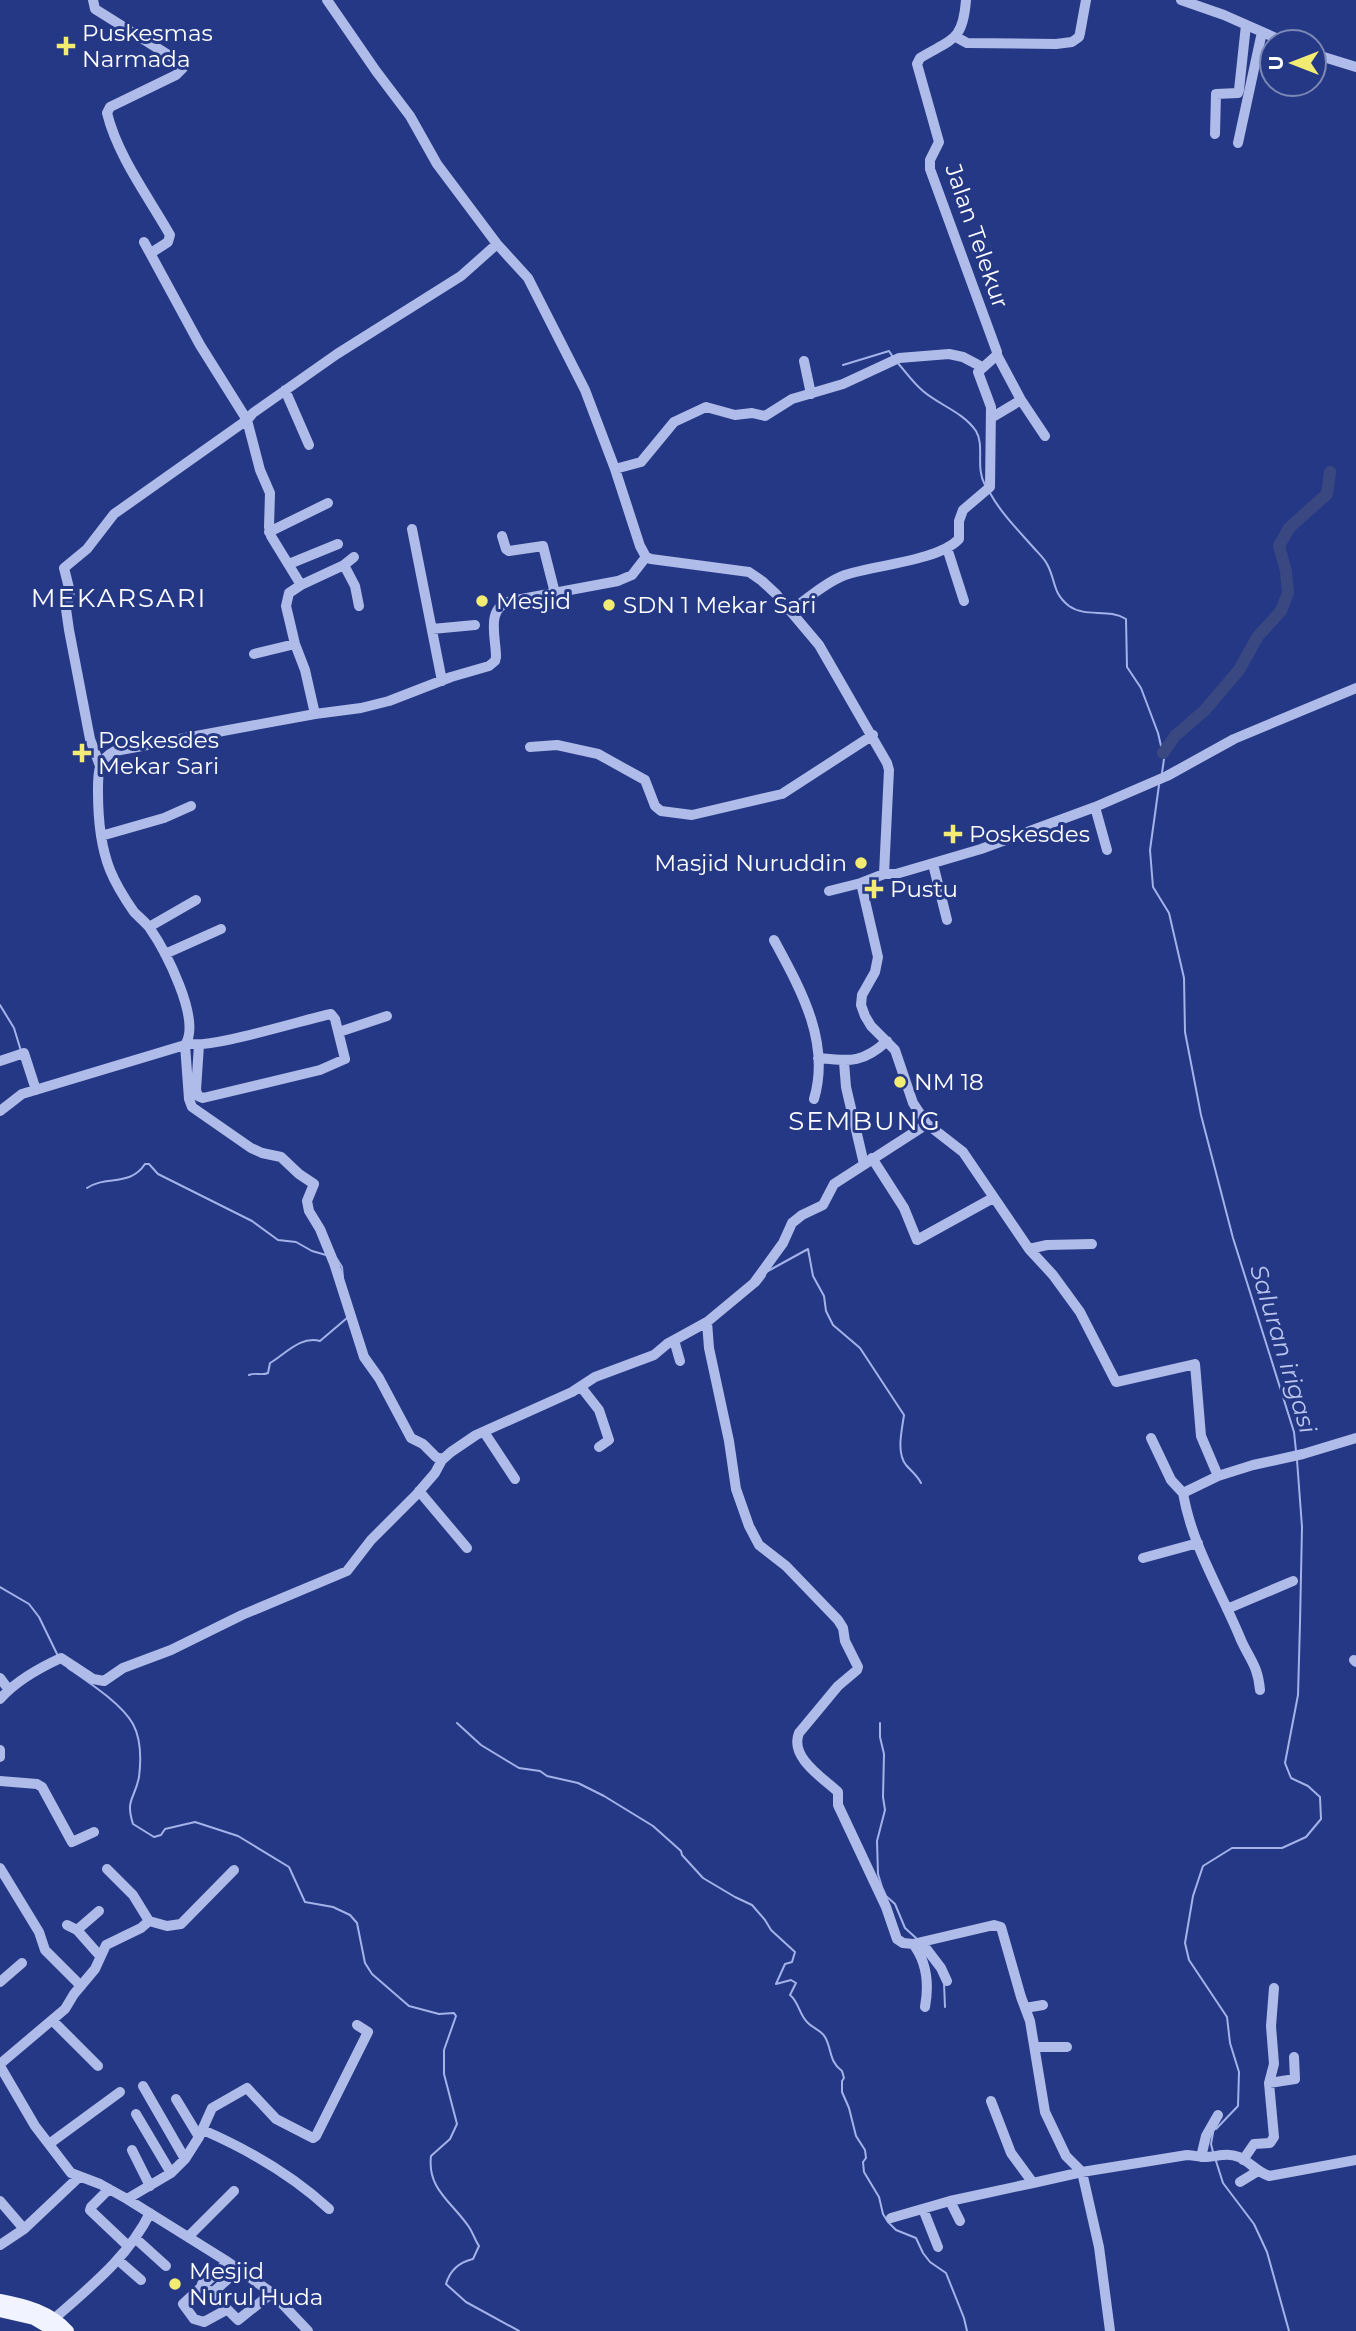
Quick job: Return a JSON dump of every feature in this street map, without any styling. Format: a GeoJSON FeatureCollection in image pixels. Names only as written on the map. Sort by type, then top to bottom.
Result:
{"type":"FeatureCollection","features":[{"type":"Feature","properties":{"kind":"main road"},"geometry":{"type":"LineString","coordinates":[[0,2300],[25,2305],[54,2325]]}},
{"type":"Feature","properties":{"kind":"main road"},"geometry":{"type":"LineString","coordinates":[[0,2311],[68,2331]]}},
{"type":"Feature","properties":{"kind":"street"},"geometry":{"type":"LineString","coordinates":[[93,0],[95,9],[178,61],[183,68],[176,75],[110,107],[107,113],[126,157],[170,235],[168,242],[151,253]]}},
{"type":"Feature","properties":{"kind":"street"},"geometry":{"type":"LineString","coordinates":[[327,0],[410,116],[437,164],[497,244],[517,263],[537,295],[585,390],[646,557],[749,572],[762,580],[819,645],[873,735],[889,770],[884,874]]}},
{"type":"Feature","properties":{"kind":"street"},"geometry":{"type":"LineString","coordinates":[[966,0],[965,12],[956,37],[967,43],[1034,44],[1072,43],[1079,37],[1086,0]]}},
{"type":"Feature","properties":{"kind":"street"},"geometry":{"type":"LineString","coordinates":[[1181,0],[1258,30]]}},
{"type":"Feature","properties":{"kind":"street"},"geometry":{"type":"LineString","coordinates":[[1215,134],[1216,94],[1237,93],[1239,90],[1246,25]]}},
{"type":"Feature","properties":{"kind":"street","name":"Jalan Telekur"},"geometry":{"type":"LineString","coordinates":[[956,37],[920,58],[917,64],[939,142],[930,160],[930,169],[997,355]]}},
{"type":"Feature","properties":{"kind":"street"},"geometry":{"type":"LineString","coordinates":[[1238,143],[1258,50]]}},
{"type":"Feature","properties":{"kind":"street"},"geometry":{"type":"LineString","coordinates":[[1328,58],[1356,67]]}},
{"type":"Feature","properties":{"kind":"street"},"geometry":{"type":"LineString","coordinates":[[144,242],[200,345],[247,420],[260,470],[270,493],[270,532],[301,585]]}},
{"type":"Feature","properties":{"kind":"street"},"geometry":{"type":"LineString","coordinates":[[442,1459],[411,1438],[379,1378],[364,1357],[334,1263],[320,1229],[309,1211],[307,1201],[314,1184],[281,1157],[251,1148],[192,1107],[189,1099],[186,1044],[190,1032],[189,1016],[166,954],[149,927],[121,892],[106,859],[98,817],[100,766],[90,739],[69,629],[66,609],[71,592],[64,568],[87,549],[114,514],[337,354],[461,276],[497,244]]}},
{"type":"Feature","properties":{"kind":"street"},"geometry":{"type":"LineString","coordinates":[[615,469],[641,462],[674,422],[702,408],[710,407],[735,415],[752,413],[765,416],[792,399],[859,377],[899,358],[949,354],[963,357],[980,371],[989,399],[991,418],[987,490],[963,510],[959,521],[959,539],[947,548],[907,562],[845,575],[790,611]]}},
{"type":"Feature","properties":{"kind":"street"},"geometry":{"type":"LineString","coordinates":[[980,371],[997,355],[1021,400],[1045,436]]}},
{"type":"Feature","properties":{"kind":"street"},"geometry":{"type":"LineString","coordinates":[[804,361],[811,394]]}},
{"type":"Feature","properties":{"kind":"street"},"geometry":{"type":"LineString","coordinates":[[285,390],[309,445]]}},
{"type":"Feature","properties":{"kind":"street"},"geometry":{"type":"LineString","coordinates":[[991,418],[1021,400]]}},
{"type":"Feature","properties":{"kind":"street"},"geometry":{"type":"LineString","coordinates":[[270,532],[328,503]]}},
{"type":"Feature","properties":{"kind":"street"},"geometry":{"type":"LineString","coordinates":[[412,529],[442,681]]}},
{"type":"Feature","properties":{"kind":"street"},"geometry":{"type":"LineString","coordinates":[[502,536],[509,551],[543,547],[555,593]]}},
{"type":"Feature","properties":{"kind":"street"},"geometry":{"type":"LineString","coordinates":[[289,564],[338,544]]}},
{"type":"Feature","properties":{"kind":"street"},"geometry":{"type":"LineString","coordinates":[[947,548],[964,601]]}},
{"type":"Feature","properties":{"kind":"street"},"geometry":{"type":"LineString","coordinates":[[315,714],[286,606],[289,593],[344,565],[354,557]]}},
{"type":"Feature","properties":{"kind":"street"},"geometry":{"type":"LineString","coordinates":[[100,766],[105,757],[115,751],[361,708],[489,666],[495,661],[495,615],[500,605],[626,579],[646,557]]}},
{"type":"Feature","properties":{"kind":"street"},"geometry":{"type":"LineString","coordinates":[[344,565],[355,586],[359,606]]}},
{"type":"Feature","properties":{"kind":"street"},"geometry":{"type":"LineString","coordinates":[[432,629],[475,625]]}},
{"type":"Feature","properties":{"kind":"street"},"geometry":{"type":"LineString","coordinates":[[254,654],[295,644]]}},
{"type":"Feature","properties":{"kind":"street"},"geometry":{"type":"LineString","coordinates":[[829,891],[981,849],[1095,807],[1157,781],[1234,739],[1356,688]]}},
{"type":"Feature","properties":{"kind":"street"},"geometry":{"type":"LineString","coordinates":[[530,747],[557,745],[598,754],[645,780],[655,806],[661,811],[691,815],[782,794],[873,735]]}},
{"type":"Feature","properties":{"kind":"street"},"geometry":{"type":"LineString","coordinates":[[101,836],[164,818],[191,806]]}},
{"type":"Feature","properties":{"kind":"street"},"geometry":{"type":"LineString","coordinates":[[1095,807],[1107,850]]}},
{"type":"Feature","properties":{"kind":"street"},"geometry":{"type":"LineString","coordinates":[[933,864],[947,920]]}},
{"type":"Feature","properties":{"kind":"street"},"geometry":{"type":"LineString","coordinates":[[861,883],[878,957],[875,972],[862,995],[861,1005],[867,1021],[895,1050],[913,1103],[927,1124],[963,1152],[1029,1249],[1053,1275],[1080,1312],[1115,1382],[1195,1364],[1201,1436],[1218,1476]]}},
{"type":"Feature","properties":{"kind":"street"},"geometry":{"type":"LineString","coordinates":[[149,927],[196,900]]}},
{"type":"Feature","properties":{"kind":"street"},"geometry":{"type":"LineString","coordinates":[[166,954],[221,929]]}},
{"type":"Feature","properties":{"kind":"street"},"geometry":{"type":"LineString","coordinates":[[774,940],[810,1012],[818,1058],[814,1099]]}},
{"type":"Feature","properties":{"kind":"street"},"geometry":{"type":"LineString","coordinates":[[0,1111],[17,1097],[36,1090],[186,1044],[199,1045],[330,1014],[335,1018],[345,1061],[302,1075],[203,1098],[198,1096],[196,1090],[199,1045]]}},
{"type":"Feature","properties":{"kind":"street"},"geometry":{"type":"LineString","coordinates":[[339,1032],[387,1016]]}},
{"type":"Feature","properties":{"kind":"street"},"geometry":{"type":"LineString","coordinates":[[818,1058],[844,1062],[870,1056],[887,1041]]}},
{"type":"Feature","properties":{"kind":"street"},"geometry":{"type":"LineString","coordinates":[[0,1061],[21,1053],[36,1090]]}},
{"type":"Feature","properties":{"kind":"street"},"geometry":{"type":"LineString","coordinates":[[844,1062],[846,1087],[868,1161],[904,1208],[917,1240],[993,1198]]}},
{"type":"Feature","properties":{"kind":"street"},"geometry":{"type":"LineString","coordinates":[[0,1699],[9,1690],[57,1660],[93,1679],[104,1681],[123,1668],[171,1650],[242,1615],[349,1569],[371,1540],[435,1473],[442,1459],[476,1435],[581,1387],[595,1377],[654,1354],[707,1322],[754,1283],[783,1243],[792,1223],[823,1205],[834,1184],[927,1124]]}},
{"type":"Feature","properties":{"kind":"street"},"geometry":{"type":"LineString","coordinates":[[1029,1249],[1047,1245],[1092,1244]]}},
{"type":"Feature","properties":{"kind":"street"},"geometry":{"type":"LineString","coordinates":[[707,1322],[709,1349],[729,1441],[736,1489],[749,1526],[759,1545],[786,1566],[838,1620],[858,1667],[838,1686],[799,1733],[796,1738],[797,1749],[807,1763],[838,1792],[838,1805],[886,1907],[897,1939],[903,1943],[917,1943],[999,1925],[1035,2047],[1048,2120],[1066,2156],[1082,2172],[1099,2246],[1110,2331]]}},
{"type":"Feature","properties":{"kind":"street"},"geometry":{"type":"LineString","coordinates":[[674,1340],[680,1361]]}},
{"type":"Feature","properties":{"kind":"street"},"geometry":{"type":"LineString","coordinates":[[581,1387],[599,1410],[609,1440],[598,1447]]}},
{"type":"Feature","properties":{"kind":"street"},"geometry":{"type":"LineString","coordinates":[[485,1432],[515,1479]]}},
{"type":"Feature","properties":{"kind":"street"},"geometry":{"type":"LineString","coordinates":[[1151,1437],[1171,1480],[1183,1493],[1206,1568],[1253,1660],[1261,1690]]}},
{"type":"Feature","properties":{"kind":"street"},"geometry":{"type":"LineString","coordinates":[[1183,1493],[1218,1476],[1252,1465],[1299,1455],[1356,1438]]}},
{"type":"Feature","properties":{"kind":"street"},"geometry":{"type":"LineString","coordinates":[[419,1491],[467,1548]]}},
{"type":"Feature","properties":{"kind":"street"},"geometry":{"type":"LineString","coordinates":[[1143,1558],[1198,1543]]}},
{"type":"Feature","properties":{"kind":"street"},"geometry":{"type":"LineString","coordinates":[[1227,1609],[1293,1581]]}},
{"type":"Feature","properties":{"kind":"street"},"geometry":{"type":"LineString","coordinates":[[0,1678],[9,1690]]}},
{"type":"Feature","properties":{"kind":"street"},"geometry":{"type":"LineString","coordinates":[[0,1750],[0,1757]]}},
{"type":"Feature","properties":{"kind":"street"},"geometry":{"type":"LineString","coordinates":[[0,1781],[37,1784],[42,1787],[72,1842],[94,1832]]}},
{"type":"Feature","properties":{"kind":"street"},"geometry":{"type":"LineString","coordinates":[[0,1868],[39,1932],[47,1953],[81,1986]]}},
{"type":"Feature","properties":{"kind":"street"},"geometry":{"type":"LineString","coordinates":[[107,1869],[133,1895],[149,1921],[167,1926],[181,1924],[234,1870]]}},
{"type":"Feature","properties":{"kind":"street"},"geometry":{"type":"LineString","coordinates":[[99,1911],[72,1928],[100,1956]]}},
{"type":"Feature","properties":{"kind":"street"},"geometry":{"type":"LineString","coordinates":[[149,1921],[141,1928],[108,1943],[95,1969],[65,2009],[0,2065],[20,2103],[71,2173],[127,2199],[228,2262],[272,2293],[306,2330]]}},
{"type":"Feature","properties":{"kind":"street"},"geometry":{"type":"LineString","coordinates":[[917,1943],[941,1968],[947,1981]]}},
{"type":"Feature","properties":{"kind":"street"},"geometry":{"type":"LineString","coordinates":[[917,1943],[926,1975],[928,1992],[925,2007]]}},
{"type":"Feature","properties":{"kind":"street"},"geometry":{"type":"LineString","coordinates":[[0,1982],[22,1963]]}},
{"type":"Feature","properties":{"kind":"street"},"geometry":{"type":"LineString","coordinates":[[1244,2160],[1254,2144],[1270,2143],[1274,2137],[1269,2075],[1273,2067],[1271,2026],[1274,1988]]}},
{"type":"Feature","properties":{"kind":"street"},"geometry":{"type":"LineString","coordinates":[[1025,2008],[1043,2005]]}},
{"type":"Feature","properties":{"kind":"street"},"geometry":{"type":"LineString","coordinates":[[52,2020],[98,2066]]}},
{"type":"Feature","properties":{"kind":"street"},"geometry":{"type":"LineString","coordinates":[[127,2199],[171,2173],[186,2159],[212,2108],[248,2088],[276,2119],[313,2138],[316,2136],[368,2032],[356,2025]]}},
{"type":"Feature","properties":{"kind":"street"},"geometry":{"type":"LineString","coordinates":[[1035,2047],[1067,2047]]}},
{"type":"Feature","properties":{"kind":"street"},"geometry":{"type":"LineString","coordinates":[[1269,2083],[1295,2079],[1294,2057]]}},
{"type":"Feature","properties":{"kind":"street"},"geometry":{"type":"LineString","coordinates":[[143,2086],[186,2159]]}},
{"type":"Feature","properties":{"kind":"street"},"geometry":{"type":"LineString","coordinates":[[48,2144],[120,2092]]}},
{"type":"Feature","properties":{"kind":"street"},"geometry":{"type":"LineString","coordinates":[[176,2099],[201,2134],[236,2144],[303,2185],[329,2209]]}},
{"type":"Feature","properties":{"kind":"street"},"geometry":{"type":"LineString","coordinates":[[991,2101],[1011,2152],[1033,2183]]}},
{"type":"Feature","properties":{"kind":"street"},"geometry":{"type":"LineString","coordinates":[[136,2114],[171,2173]]}},
{"type":"Feature","properties":{"kind":"street"},"geometry":{"type":"LineString","coordinates":[[1208,2157],[1206,2136],[1218,2115]]}},
{"type":"Feature","properties":{"kind":"street"},"geometry":{"type":"LineString","coordinates":[[132,2150],[150,2186]]}},
{"type":"Feature","properties":{"kind":"street"},"geometry":{"type":"LineString","coordinates":[[891,2218],[950,2201],[1082,2172],[1186,2154],[1208,2157],[1227,2154],[1244,2160],[1265,2175],[1356,2160]]}},
{"type":"Feature","properties":{"kind":"street"},"geometry":{"type":"LineString","coordinates":[[1240,2182],[1258,2171]]}},
{"type":"Feature","properties":{"kind":"street"},"geometry":{"type":"LineString","coordinates":[[0,2245],[24,2229],[79,2177]]}},
{"type":"Feature","properties":{"kind":"street"},"geometry":{"type":"LineString","coordinates":[[109,2189],[92,2206],[91,2211],[166,2266]]}},
{"type":"Feature","properties":{"kind":"street"},"geometry":{"type":"LineString","coordinates":[[189,2236],[234,2191]]}},
{"type":"Feature","properties":{"kind":"street"},"geometry":{"type":"LineString","coordinates":[[0,2201],[24,2229]]}},
{"type":"Feature","properties":{"kind":"street"},"geometry":{"type":"LineString","coordinates":[[950,2201],[960,2221]]}},
{"type":"Feature","properties":{"kind":"street"},"geometry":{"type":"LineString","coordinates":[[923,2209],[938,2247]]}},
{"type":"Feature","properties":{"kind":"street"},"geometry":{"type":"LineString","coordinates":[[54,2325],[118,2260],[150,2213]]}},
{"type":"Feature","properties":{"kind":"street"},"geometry":{"type":"LineString","coordinates":[[118,2260],[141,2280]]}},
{"type":"Feature","properties":{"kind":"street"},"geometry":{"type":"LineString","coordinates":[[226,2311],[206,2323],[191,2317],[184,2302],[228,2262]]}},
{"type":"Feature","properties":{"kind":"street"},"geometry":{"type":"LineString","coordinates":[[211,2294],[238,2270]]}},
{"type":"Feature","properties":{"kind":"street"},"geometry":{"type":"LineString","coordinates":[[202,2284],[226,2311],[237,2319],[241,2319],[272,2293]]}},
{"type":"Feature","properties":{"kind":"waterway","name":"Saluran irigasi"},"geometry":{"type":"LineString","coordinates":[[843,365],[889,351],[893,357]]}},
{"type":"Feature","properties":{"kind":"waterway","name":"Saluran irigasi"},"geometry":{"type":"LineString","coordinates":[[897,362],[919,388],[971,424],[979,437],[981,471],[985,485]]}},
{"type":"Feature","properties":{"kind":"waterway"},"geometry":{"type":"LineString","coordinates":[[1163,753],[1175,736],[1205,710],[1239,670],[1258,636],[1281,611],[1288,593],[1286,571],[1279,546],[1289,528],[1327,494],[1330,472]]}},
{"type":"Feature","properties":{"kind":"waterway","name":"Saluran irigasi"},"geometry":{"type":"LineString","coordinates":[[990,493],[1004,514],[1046,562],[1057,591],[1069,606],[1083,612],[1112,614],[1126,619],[1127,667],[1141,688],[1158,733],[1164,759],[1162,773]]}},
{"type":"Feature","properties":{"kind":"waterway","name":"Saluran irigasi"},"geometry":{"type":"LineString","coordinates":[[1159,785],[1150,850],[1153,887],[1169,913],[1184,978],[1185,1032],[1201,1115],[1233,1238],[1294,1432],[1296,1451]]}},
{"type":"Feature","properties":{"kind":"waterway"},"geometry":{"type":"LineString","coordinates":[[0,1005],[14,1028],[21,1051]]}},
{"type":"Feature","properties":{"kind":"waterway"},"geometry":{"type":"LineString","coordinates":[[87,1188],[132,1176],[145,1164],[149,1164],[158,1174],[252,1221],[278,1240],[296,1242],[326,1255]]}},
{"type":"Feature","properties":{"kind":"waterway"},"geometry":{"type":"LineString","coordinates":[[768,1271],[808,1249],[813,1276],[824,1296],[826,1311],[833,1325],[860,1348],[904,1415],[901,1454],[906,1465],[921,1483]]}},
{"type":"Feature","properties":{"kind":"waterway"},"geometry":{"type":"LineString","coordinates":[[337,1259],[342,1267],[343,1277]]}},
{"type":"Feature","properties":{"kind":"waterway"},"geometry":{"type":"LineString","coordinates":[[758,1285],[765,1276]]}},
{"type":"Feature","properties":{"kind":"waterway"},"geometry":{"type":"LineString","coordinates":[[249,1375],[268,1373],[270,1363],[287,1351],[306,1341],[320,1341],[347,1318]]}},
{"type":"Feature","properties":{"kind":"waterway","name":"Saluran irigasi"},"geometry":{"type":"LineString","coordinates":[[1216,2129],[1238,2106],[1239,2072],[1230,2043],[1227,2017],[1189,1960],[1185,1943],[1193,1896],[1203,1866],[1232,1848],[1282,1848],[1306,1837],[1321,1819],[1320,1797],[1308,1786],[1291,1778],[1285,1763],[1298,1695],[1302,1527],[1297,1460]]}},
{"type":"Feature","properties":{"kind":"waterway"},"geometry":{"type":"LineString","coordinates":[[0,1587],[29,1604],[39,1617],[58,1656]]}},
{"type":"Feature","properties":{"kind":"waterway"},"geometry":{"type":"LineString","coordinates":[[68,1668],[112,1701],[128,1716],[136,1730],[140,1764],[139,1777],[130,1804],[133,1824],[154,1837],[161,1835],[165,1829],[195,1822],[238,1836],[289,1867],[305,1902],[333,1907],[350,1915],[357,1923],[365,1963],[372,1974],[409,2006],[439,2014],[454,2013],[456,2016],[444,2050],[444,2074],[457,2124],[450,2139],[431,2156],[431,2168],[437,2186],[469,2227],[479,2246],[473,2259],[456,2267],[446,2284],[466,2302],[519,2331]]}},
{"type":"Feature","properties":{"kind":"waterway"},"geometry":{"type":"LineString","coordinates":[[457,1723],[481,1745],[519,1768],[540,1771],[547,1776],[578,1783],[653,1826],[681,1851],[703,1878],[752,1905],[771,1930],[795,1952],[792,1962],[785,1964],[776,1984],[791,1980],[796,1983],[790,1995],[805,2020],[824,2035],[835,2064],[842,2071],[842,2092],[856,2136],[865,2150],[864,2172],[879,2197],[883,2214],[896,2230],[916,2238],[930,2262],[946,2273],[967,2331]]}},
{"type":"Feature","properties":{"kind":"waterway"},"geometry":{"type":"LineString","coordinates":[[880,1723],[884,1754],[885,1810],[877,1841],[878,1874],[886,1896],[895,1904],[905,1928],[916,1938]]}},
{"type":"Feature","properties":{"kind":"waterway"},"geometry":{"type":"LineString","coordinates":[[944,1983],[945,2007]]}},
{"type":"Feature","properties":{"kind":"waterway","name":"Saluran irigasi"},"geometry":{"type":"LineString","coordinates":[[1213,2133],[1213,2152]]}},
{"type":"Feature","properties":{"kind":"waterway","name":"Saluran irigasi"},"geometry":{"type":"LineString","coordinates":[[1216,2161],[1223,2183],[1254,2224],[1267,2252],[1289,2331]]}},
{"type":"Feature","properties":{"kind":"place","name":"Puskesmas Narmada"},"geometry":{"type":"Point","coordinates":[66,46]}},
{"type":"Feature","properties":{"kind":"place","name":"Mesjid"},"geometry":{"type":"Point","coordinates":[482,601]}},
{"type":"Feature","properties":{"kind":"place","name":"SDN 1 Mekar Sari"},"geometry":{"type":"Point","coordinates":[609,605]}},
{"type":"Feature","properties":{"kind":"place","name":"Poskesdes Mekar Sari"},"geometry":{"type":"Point","coordinates":[82,753]}},
{"type":"Feature","properties":{"kind":"place","name":"Poskesdes"},"geometry":{"type":"Point","coordinates":[953,834]}},
{"type":"Feature","properties":{"kind":"place","name":"Masjid Nuruddin"},"geometry":{"type":"Point","coordinates":[861,863]}},
{"type":"Feature","properties":{"kind":"place","name":"Pustu"},"geometry":{"type":"Point","coordinates":[874,889]}},
{"type":"Feature","properties":{"kind":"place","name":"NM 18"},"geometry":{"type":"Point","coordinates":[900,1082]}},
{"type":"Feature","properties":{"kind":"place","name":"Mesjid Nurul Huda"},"geometry":{"type":"Point","coordinates":[175,2284]}},
{"type":"Feature","properties":{"kind":"district","name":"MEKARSARI"},"geometry":{"type":"Point","coordinates":[119,598]}},
{"type":"Feature","properties":{"kind":"district","name":"SEMBUNG"},"geometry":{"type":"Point","coordinates":[865,1121]}}]}
